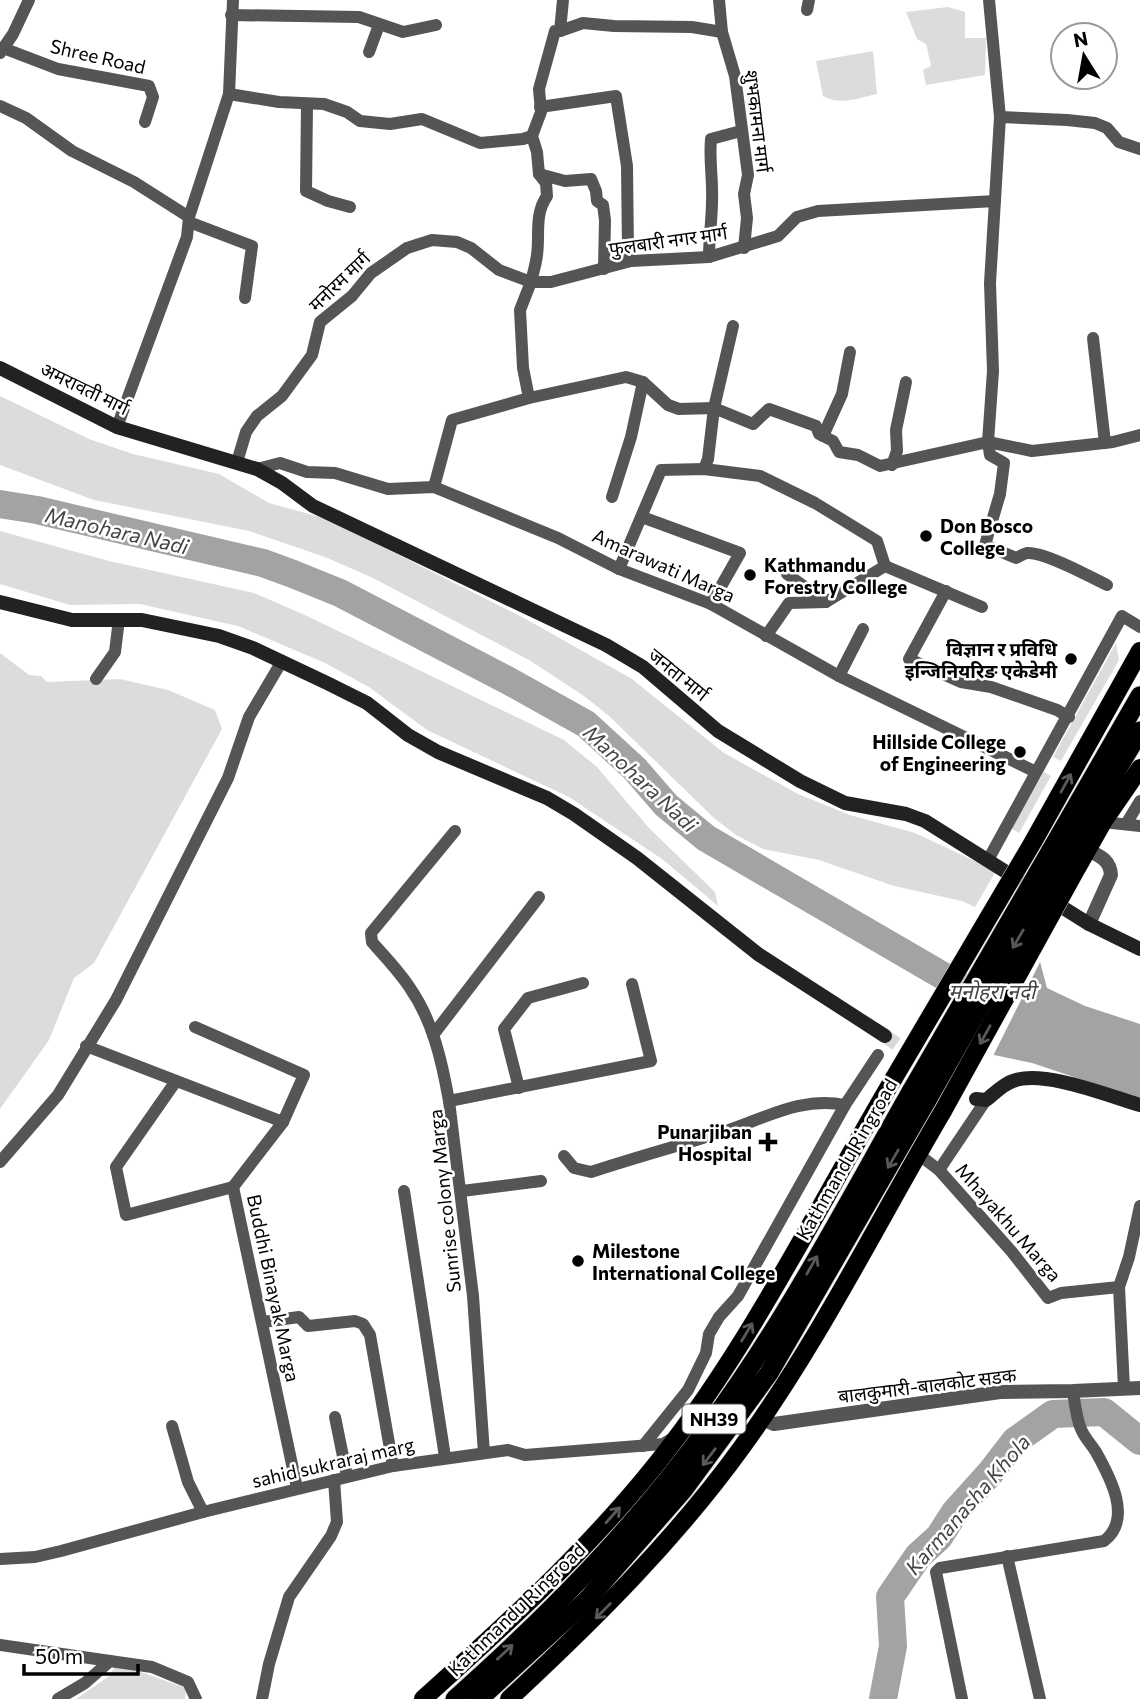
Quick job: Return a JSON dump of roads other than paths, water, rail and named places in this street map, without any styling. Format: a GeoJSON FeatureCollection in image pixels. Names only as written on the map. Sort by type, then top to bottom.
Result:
{"type":"FeatureCollection","features":[{"type":"Feature","properties":{"kind":"highway","name":"Kathmandu Ringroad"},"geometry":{"type":"LineString","coordinates":[[478,1699],[587,1600],[684,1489],[769,1373],[927,1101],[1140,696]]}},
{"type":"Feature","properties":{"kind":"highway","name":"Kathmandu Ringroad"},"geometry":{"type":"LineString","coordinates":[[1056,855],[1140,731]]}},
{"type":"Feature","properties":{"kind":"highway","name":"Kathmandu Ringroad"},"geometry":{"type":"LineString","coordinates":[[455,1699],[587,1573],[640,1515],[709,1426],[927,1101]]}},
{"type":"Feature","properties":{"kind":"main road","name":"अमरावती मार्ग"},"geometry":{"type":"LineString","coordinates":[[0,368],[117,427],[237,462]]}},
{"type":"Feature","properties":{"kind":"main road","name":"जनता मार्ग"},"geometry":{"type":"LineString","coordinates":[[237,462],[257,469],[282,483],[313,506],[557,621],[643,667],[718,731],[800,782],[845,803],[906,814],[925,821],[1089,924],[1140,949]]}},
{"type":"Feature","properties":{"kind":"main road"},"geometry":{"type":"LineString","coordinates":[[0,602],[72,621],[142,620],[219,636],[282,661],[367,703],[408,735],[438,752],[547,798],[574,814],[637,858],[758,954],[886,1036]]}},
{"type":"Feature","properties":{"kind":"main road"},"geometry":{"type":"LineString","coordinates":[[423,1699],[564,1568],[638,1487],[729,1363],[894,1078],[1056,855],[1140,651]]}},
{"type":"Feature","properties":{"kind":"main road"},"geometry":{"type":"LineString","coordinates":[[1056,855],[1086,849],[1140,768]]}},
{"type":"Feature","properties":{"kind":"main road"},"geometry":{"type":"LineString","coordinates":[[981,1099],[1013,1081],[1031,1078],[1059,1080],[1140,1105]]}},
{"type":"Feature","properties":{"kind":"main road"},"geometry":{"type":"LineString","coordinates":[[509,1699],[604,1611],[690,1514],[762,1419],[808,1346],[918,1154],[927,1101]]}},
{"type":"Feature","properties":{"kind":"street"},"geometry":{"type":"LineString","coordinates":[[2,51],[6,32],[29,0]]}},
{"type":"Feature","properties":{"kind":"street"},"geometry":{"type":"LineString","coordinates":[[117,427],[187,237],[189,220],[229,94],[233,0]]}},
{"type":"Feature","properties":{"kind":"street"},"geometry":{"type":"LineString","coordinates":[[560,31],[563,0]]}},
{"type":"Feature","properties":{"kind":"street","name":"शुभकामना मार्ग"},"geometry":{"type":"LineString","coordinates":[[719,0],[722,32],[734,76],[748,175],[744,194],[747,218],[744,248]]}},
{"type":"Feature","properties":{"kind":"street"},"geometry":{"type":"LineString","coordinates":[[989,0],[1000,117],[990,283],[993,372],[988,442],[990,455],[1004,463],[1000,494],[985,545],[1016,558],[1029,553],[1060,563],[1107,585]]}},
{"type":"Feature","properties":{"kind":"street"},"geometry":{"type":"LineString","coordinates":[[231,15],[359,17],[403,32],[436,25]]}},
{"type":"Feature","properties":{"kind":"street"},"geometry":{"type":"LineString","coordinates":[[529,398],[523,368],[520,310],[531,282],[537,255],[540,205],[547,196],[545,183],[539,174],[532,136],[541,112],[539,89],[555,31],[583,23],[614,26],[692,26],[722,32]]}},
{"type":"Feature","properties":{"kind":"street"},"geometry":{"type":"LineString","coordinates":[[369,52],[379,25]]}},
{"type":"Feature","properties":{"kind":"street","name":"Shree Road"},"geometry":{"type":"LineString","coordinates":[[2,51],[58,69],[149,86],[153,97],[145,122]]}},
{"type":"Feature","properties":{"kind":"street"},"geometry":{"type":"LineString","coordinates":[[229,94],[324,104],[347,112],[360,121],[390,124],[422,119],[480,143],[532,136]]}},
{"type":"Feature","properties":{"kind":"street"},"geometry":{"type":"LineString","coordinates":[[540,107],[616,96],[627,166],[628,240],[631,261]]}},
{"type":"Feature","properties":{"kind":"street"},"geometry":{"type":"LineString","coordinates":[[307,104],[306,191],[350,207]]}},
{"type":"Feature","properties":{"kind":"street"},"geometry":{"type":"LineString","coordinates":[[0,106],[26,118],[72,151],[134,182],[189,220],[252,246],[245,298]]}},
{"type":"Feature","properties":{"kind":"street"},"geometry":{"type":"LineString","coordinates":[[1000,117],[1095,123],[1107,128],[1119,142],[1140,149]]}},
{"type":"Feature","properties":{"kind":"street"},"geometry":{"type":"LineString","coordinates":[[709,257],[711,139],[741,131]]}},
{"type":"Feature","properties":{"kind":"street"},"geometry":{"type":"LineString","coordinates":[[539,174],[565,181],[591,179],[597,201],[603,205],[604,268]]}},
{"type":"Feature","properties":{"kind":"street","name":"फुलबारी नगर मार्ग"},"geometry":{"type":"LineString","coordinates":[[531,282],[551,282],[631,261],[709,257],[778,236],[797,217],[818,211],[995,201]]}},
{"type":"Feature","properties":{"kind":"street","name":"मनोरम मार्ग"},"geometry":{"type":"LineString","coordinates":[[237,462],[246,432],[257,416],[282,396],[312,355],[320,322],[352,296],[372,274],[407,248],[432,240],[457,242],[471,248],[499,270],[531,282]]}},
{"type":"Feature","properties":{"kind":"street"},"geometry":{"type":"LineString","coordinates":[[704,469],[708,459],[714,408],[733,327]]}},
{"type":"Feature","properties":{"kind":"street"},"geometry":{"type":"LineString","coordinates":[[1093,338],[1105,443]]}},
{"type":"Feature","properties":{"kind":"street"},"geometry":{"type":"LineString","coordinates":[[823,436],[842,394],[850,352]]}},
{"type":"Feature","properties":{"kind":"street"},"geometry":{"type":"LineString","coordinates":[[433,487],[452,420],[529,398],[626,377],[643,383],[668,405],[679,410],[714,408],[753,424],[769,409],[816,426],[819,434],[833,441],[839,452],[858,455],[880,467],[988,442],[1032,451],[1105,443],[1140,435]]}},
{"type":"Feature","properties":{"kind":"street"},"geometry":{"type":"LineString","coordinates":[[892,465],[897,451],[897,430],[906,382]]}},
{"type":"Feature","properties":{"kind":"street"},"geometry":{"type":"LineString","coordinates":[[612,497],[631,438],[643,383]]}},
{"type":"Feature","properties":{"kind":"street","name":"Amarawati Marga"},"geometry":{"type":"LineString","coordinates":[[257,469],[280,463],[307,472],[335,473],[388,489],[433,487],[558,538],[619,569],[710,604],[839,676],[1036,772]]}},
{"type":"Feature","properties":{"kind":"street"},"geometry":{"type":"LineString","coordinates":[[619,569],[661,470],[704,469],[760,477],[815,503],[877,541],[885,566],[982,607]]}},
{"type":"Feature","properties":{"kind":"street"},"geometry":{"type":"LineString","coordinates":[[642,517],[740,553],[710,604]]}},
{"type":"Feature","properties":{"kind":"street"},"geometry":{"type":"LineString","coordinates":[[766,635],[789,603],[826,602],[885,566]]}},
{"type":"Feature","properties":{"kind":"street"},"geometry":{"type":"LineString","coordinates":[[787,574],[826,602]]}},
{"type":"Feature","properties":{"kind":"street"},"geometry":{"type":"LineString","coordinates":[[946,592],[909,659],[961,682],[991,687],[1057,710],[1069,717]]}},
{"type":"Feature","properties":{"kind":"street"},"geometry":{"type":"LineString","coordinates":[[988,860],[1069,717],[1122,616],[1140,628]]}},
{"type":"Feature","properties":{"kind":"street"},"geometry":{"type":"LineString","coordinates":[[96,679],[115,652],[120,619]]}},
{"type":"Feature","properties":{"kind":"street"},"geometry":{"type":"LineString","coordinates":[[839,676],[863,629]]}},
{"type":"Feature","properties":{"kind":"street"},"geometry":{"type":"LineString","coordinates":[[0,1162],[58,1095],[86,1045],[116,1000],[228,778],[249,717],[282,661]]}},
{"type":"Feature","properties":{"kind":"street"},"geometry":{"type":"LineString","coordinates":[[1126,824],[1140,801]]}},
{"type":"Feature","properties":{"kind":"street"},"geometry":{"type":"LineString","coordinates":[[1103,822],[1140,826]]}},
{"type":"Feature","properties":{"kind":"street"},"geometry":{"type":"LineString","coordinates":[[449,1101],[442,1059],[433,1035],[411,989],[372,942],[371,933],[455,831]]}},
{"type":"Feature","properties":{"kind":"street"},"geometry":{"type":"LineString","coordinates":[[1086,849],[1104,858],[1111,868],[1111,875],[1089,924]]}},
{"type":"Feature","properties":{"kind":"street"},"geometry":{"type":"LineString","coordinates":[[433,1035],[539,897]]}},
{"type":"Feature","properties":{"kind":"street"},"geometry":{"type":"LineString","coordinates":[[519,1088],[504,1029],[528,998],[583,983]]}},
{"type":"Feature","properties":{"kind":"street","name":"Sunrise colony Marga"},"geometry":{"type":"LineString","coordinates":[[484,1452],[462,1191],[449,1101],[651,1061],[632,984]]}},
{"type":"Feature","properties":{"kind":"street"},"geometry":{"type":"LineString","coordinates":[[195,1027],[304,1075],[283,1122],[233,1187]]}},
{"type":"Feature","properties":{"kind":"street"},"geometry":{"type":"LineString","coordinates":[[86,1045],[283,1122]]}},
{"type":"Feature","properties":{"kind":"street"},"geometry":{"type":"LineString","coordinates":[[643,1446],[688,1390],[706,1353],[709,1334],[719,1317],[738,1296],[845,1105],[878,1055]]}},
{"type":"Feature","properties":{"kind":"street","name":"Buddhi Binayak Marga"},"geometry":{"type":"LineString","coordinates":[[176,1080],[116,1167],[126,1215],[233,1187],[297,1488]]}},
{"type":"Feature","properties":{"kind":"street"},"geometry":{"type":"LineString","coordinates":[[939,1170],[981,1099]]}},
{"type":"Feature","properties":{"kind":"street"},"geometry":{"type":"LineString","coordinates":[[564,1156],[574,1168],[591,1172],[800,1105],[825,1101],[845,1105]]}},
{"type":"Feature","properties":{"kind":"street","name":"Mhayakhu Marga"},"geometry":{"type":"LineString","coordinates":[[918,1154],[939,1170],[1012,1252],[1048,1298],[1061,1293],[1119,1287]]}},
{"type":"Feature","properties":{"kind":"street"},"geometry":{"type":"LineString","coordinates":[[462,1191],[541,1181]]}},
{"type":"Feature","properties":{"kind":"street"},"geometry":{"type":"LineString","coordinates":[[404,1191],[445,1457]]}},
{"type":"Feature","properties":{"kind":"street"},"geometry":{"type":"LineString","coordinates":[[1124,1388],[1119,1287],[1129,1257],[1140,1206]]}},
{"type":"Feature","properties":{"kind":"street"},"geometry":{"type":"LineString","coordinates":[[263,1322],[299,1317],[308,1326],[355,1321],[363,1324],[370,1335],[393,1466]]}},
{"type":"Feature","properties":{"kind":"street","name":"बालकुमारी-बालकोट सडक"},"geometry":{"type":"LineString","coordinates":[[762,1419],[774,1424],[1000,1392],[1140,1388]]}},
{"type":"Feature","properties":{"kind":"street"},"geometry":{"type":"LineString","coordinates":[[962,1699],[936,1572],[940,1568],[1104,1541],[1112,1535],[1119,1519],[1115,1494],[1095,1450],[1081,1431],[1073,1391]]}},
{"type":"Feature","properties":{"kind":"street"},"geometry":{"type":"LineString","coordinates":[[262,1699],[268,1664],[289,1597],[331,1536],[337,1522],[341,1478],[335,1417]]}},
{"type":"Feature","properties":{"kind":"street"},"geometry":{"type":"LineString","coordinates":[[172,1426],[188,1482],[202,1512]]}},
{"type":"Feature","properties":{"kind":"street","name":"sahid sukraraj marg"},"geometry":{"type":"LineString","coordinates":[[0,1559],[35,1558],[202,1512],[393,1466],[508,1450],[525,1455],[663,1444],[678,1434]]}},
{"type":"Feature","properties":{"kind":"street"},"geometry":{"type":"LineString","coordinates":[[1007,1556],[1040,1699]]}},
{"type":"Feature","properties":{"kind":"street"},"geometry":{"type":"LineString","coordinates":[[0,1646],[152,1667],[188,1682],[196,1699]]}},
{"type":"Feature","properties":{"kind":"street"},"geometry":{"type":"LineString","coordinates":[[58,1699],[85,1683],[110,1661]]}},
{"type":"Feature","properties":{"kind":"water","name":"मनोहरा नदी"},"geometry":{"type":"Polygon","coordinates":[[[1034,939],[1047,988],[1085,1006],[1140,1024],[1140,1099],[1032,1063],[994,1055],[918,1007],[1034,939]]]}},
{"type":"Feature","properties":{"kind":"waterway","name":"Manohara Nadi"},"geometry":{"type":"LineString","coordinates":[[0,504],[37,510],[263,563],[340,593],[586,724],[635,769],[666,805],[706,838],[969,991]]}},
{"type":"Feature","properties":{"kind":"waterway","name":"Karmanasha Khola"},"geometry":{"type":"LineString","coordinates":[[883,1699],[893,1646],[890,1597],[918,1556],[939,1537],[955,1512],[1015,1441],[1053,1414],[1104,1412],[1140,1441]]}},
{"type":"Feature","properties":{"kind":"tunnel"},"geometry":{"type":"LineString","coordinates":[[885,1036],[933,1069]]}},
{"type":"Feature","properties":{"kind":"place","name":"Don Bosco College"},"geometry":{"type":"Point","coordinates":[926,536]}},
{"type":"Feature","properties":{"kind":"place","name":"Kathmandu Forestry College"},"geometry":{"type":"Point","coordinates":[750,575]}},
{"type":"Feature","properties":{"kind":"place","name":"विज्ञान र प्रविधि इन्जिनियरिङ एकेडेमी"},"geometry":{"type":"Point","coordinates":[1071,659]}},
{"type":"Feature","properties":{"kind":"place","name":"Hillside College of Engineering"},"geometry":{"type":"Point","coordinates":[1020,752]}},
{"type":"Feature","properties":{"kind":"place","name":"Punarjiban Hospital"},"geometry":{"type":"Point","coordinates":[768,1142]}},
{"type":"Feature","properties":{"kind":"place","name":"Milestone International College"},"geometry":{"type":"Point","coordinates":[578,1261]}}]}
